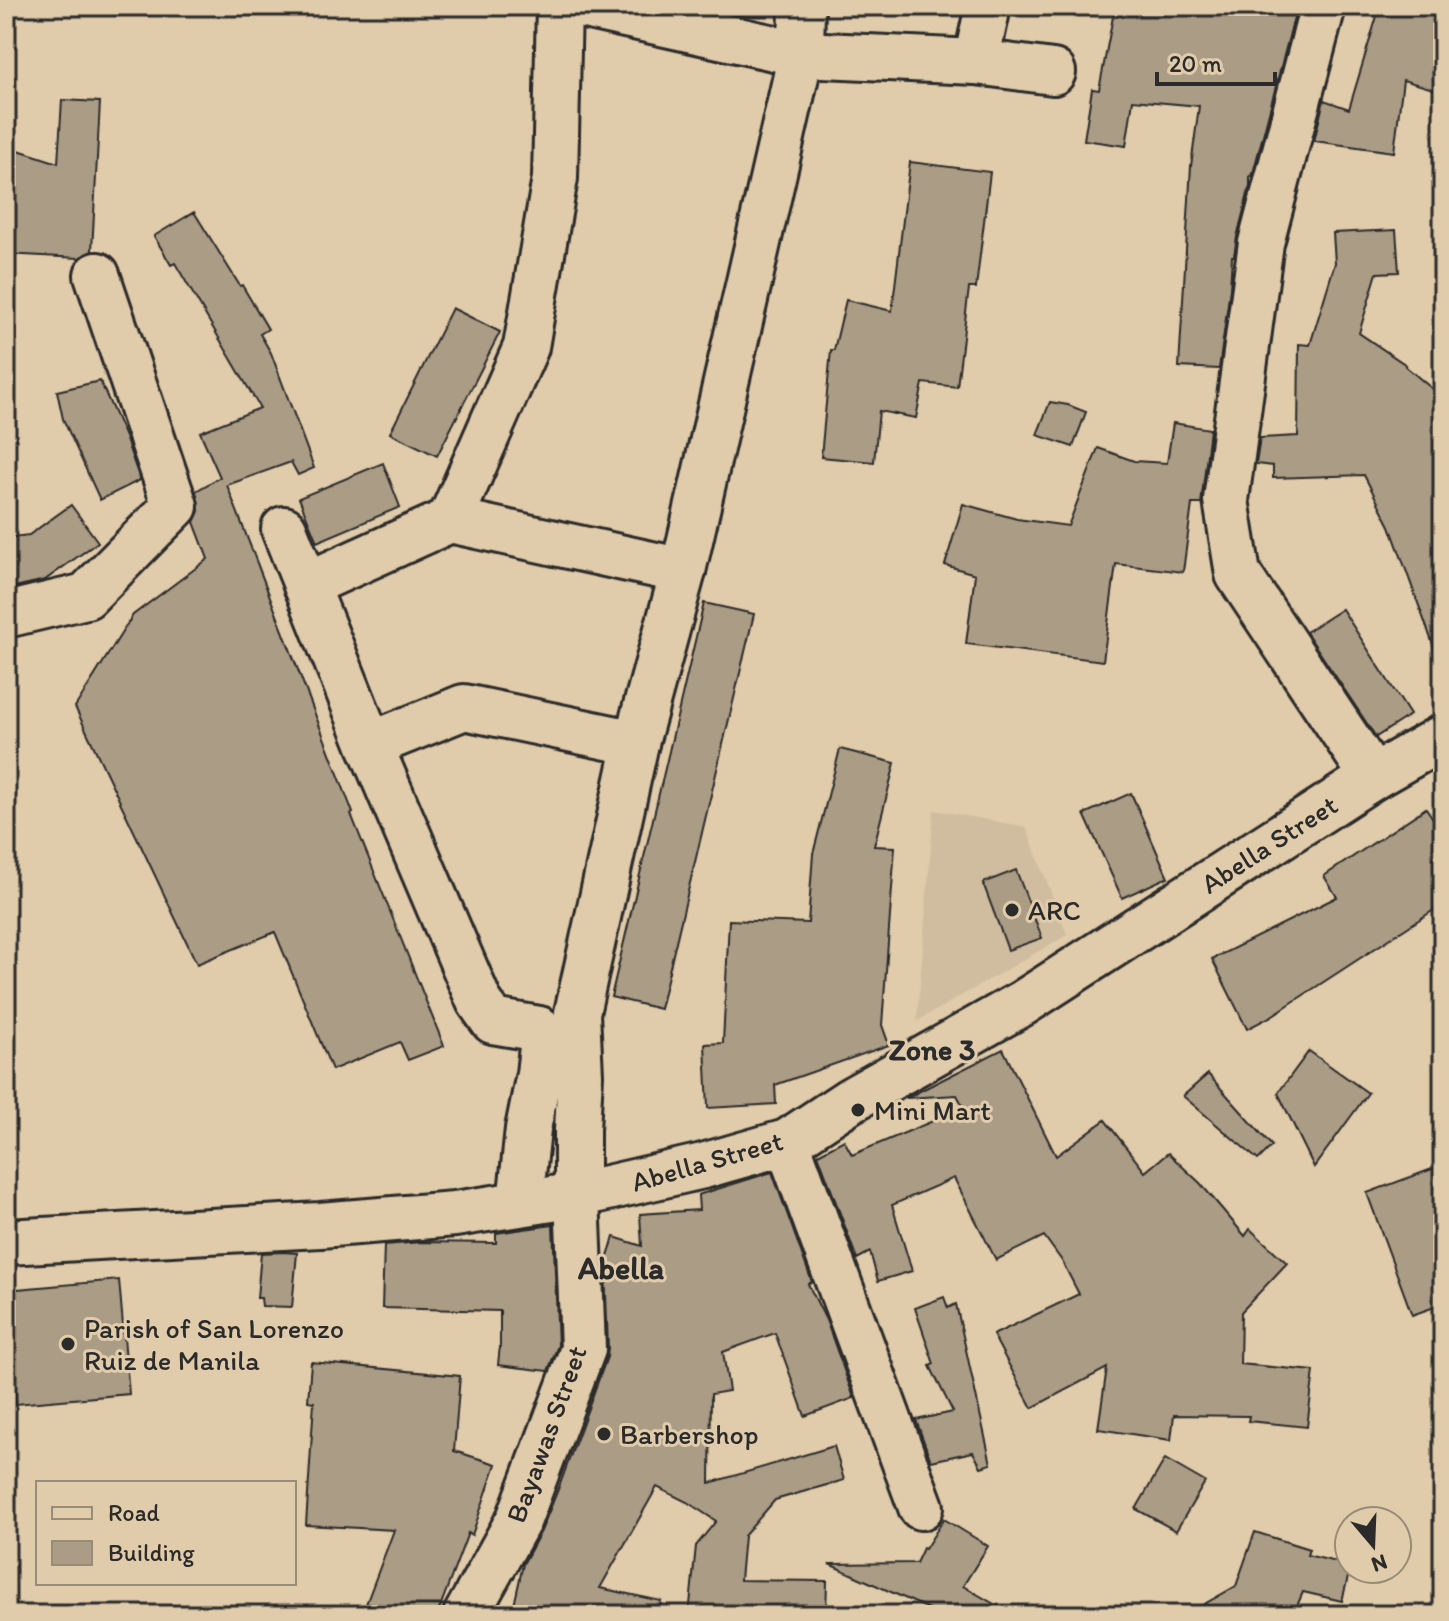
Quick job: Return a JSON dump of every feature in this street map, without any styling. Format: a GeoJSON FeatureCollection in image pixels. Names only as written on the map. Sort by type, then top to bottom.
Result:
{"type":"FeatureCollection","features":[{"type":"Feature","properties":{"kind":"street"},"geometry":{"type":"LineString","coordinates":[[450,520],[526,347],[555,178],[559,6]]}},
{"type":"Feature","properties":{"kind":"street"},"geometry":{"type":"LineString","coordinates":[[585,6],[801,54],[976,62],[1053,72]]}},
{"type":"Feature","properties":{"kind":"street","name":"Bayawas Street"},"geometry":{"type":"LineString","coordinates":[[466,1615],[519,1519],[583,1349],[577,1195],[580,1075],[577,1013],[636,743],[683,571],[801,54],[802,6]]}},
{"type":"Feature","properties":{"kind":"street"},"geometry":{"type":"LineString","coordinates":[[976,62],[988,6]]}},
{"type":"Feature","properties":{"kind":"street"},"geometry":{"type":"LineString","coordinates":[[1323,6],[1261,243],[1226,500],[1238,574],[1373,777]]}},
{"type":"Feature","properties":{"kind":"street"},"geometry":{"type":"LineString","coordinates":[[6,615],[86,596],[175,506],[97,275]]}},
{"type":"Feature","properties":{"kind":"street"},"geometry":{"type":"LineString","coordinates":[[306,585],[450,520],[683,571]]}},
{"type":"Feature","properties":{"kind":"street"},"geometry":{"type":"LineString","coordinates":[[284,529],[370,745],[479,1001],[493,1021],[539,1029],[542,1033],[520,1203]]}},
{"type":"Feature","properties":{"kind":"street"},"geometry":{"type":"LineString","coordinates":[[370,745],[464,707],[636,743]]}},
{"type":"Feature","properties":{"kind":"street","name":"Abella Street"},"geometry":{"type":"LineString","coordinates":[[6,1242],[320,1225],[455,1214],[577,1195],[703,1166],[787,1142],[849,1101],[1023,1003],[1373,777],[1443,737]]}},
{"type":"Feature","properties":{"kind":"street"},"geometry":{"type":"LineString","coordinates":[[528,1129],[577,1130]]}},
{"type":"Feature","properties":{"kind":"street"},"geometry":{"type":"LineString","coordinates":[[787,1142],[921,1507]]}},
{"type":"Feature","properties":{"kind":"shaded area"},"geometry":{"type":"Polygon","coordinates":[[[934,810],[1026,827],[1067,935],[917,1021],[934,810]]]}},
{"type":"Feature","properties":{"kind":"building"},"geometry":{"type":"Polygon","coordinates":[[[1115,6],[1297,6],[1250,176],[1232,256],[1219,369],[1179,367],[1191,166],[1199,106],[1133,100],[1126,146],[1084,140],[1092,89],[1099,90],[1115,6]]]}},
{"type":"Feature","properties":{"kind":"building"},"geometry":{"type":"Polygon","coordinates":[[[1380,6],[1443,6],[1443,92],[1403,80],[1394,152],[1314,141],[1324,100],[1349,109],[1380,6]]]}},
{"type":"Feature","properties":{"kind":"building"},"geometry":{"type":"Polygon","coordinates":[[[62,100],[100,102],[92,251],[79,258],[6,254],[6,146],[58,163],[62,100]]]}},
{"type":"Feature","properties":{"kind":"building"},"geometry":{"type":"Polygon","coordinates":[[[910,162],[990,172],[976,288],[969,288],[957,387],[923,383],[916,418],[879,411],[874,462],[821,457],[831,350],[834,350],[846,300],[892,311],[910,162]]]}},
{"type":"Feature","properties":{"kind":"building"},"geometry":{"type":"Polygon","coordinates":[[[194,212],[268,329],[260,334],[271,353],[314,468],[298,475],[291,462],[227,485],[351,814],[444,1046],[408,1060],[400,1042],[332,1070],[275,932],[197,964],[75,707],[133,615],[208,559],[194,522],[199,511],[196,491],[220,477],[200,432],[260,408],[175,263],[171,265],[154,236],[194,212]]]}},
{"type":"Feature","properties":{"kind":"building"},"geometry":{"type":"Polygon","coordinates":[[[1396,230],[1399,272],[1377,273],[1359,333],[1406,365],[1443,398],[1443,660],[1439,661],[1390,526],[1364,475],[1273,478],[1273,466],[1256,464],[1260,438],[1298,436],[1299,344],[1310,345],[1335,263],[1333,233],[1396,230]]]}},
{"type":"Feature","properties":{"kind":"building"},"geometry":{"type":"Polygon","coordinates":[[[452,308],[500,332],[437,456],[390,433],[452,308]]]}},
{"type":"Feature","properties":{"kind":"building"},"geometry":{"type":"Polygon","coordinates":[[[100,381],[140,480],[100,500],[63,419],[57,391],[100,381]]]}},
{"type":"Feature","properties":{"kind":"building"},"geometry":{"type":"Polygon","coordinates":[[[1050,402],[1086,412],[1073,447],[1037,435],[1050,402]]]}},
{"type":"Feature","properties":{"kind":"building"},"geometry":{"type":"Polygon","coordinates":[[[1173,423],[1210,429],[1201,504],[1192,504],[1183,572],[1116,564],[1103,661],[966,644],[975,574],[945,565],[963,504],[1017,519],[1068,526],[1098,448],[1134,461],[1167,463],[1173,423]]]}},
{"type":"Feature","properties":{"kind":"building"},"geometry":{"type":"Polygon","coordinates":[[[383,463],[400,507],[317,542],[299,498],[383,463]]]}},
{"type":"Feature","properties":{"kind":"building"},"geometry":{"type":"Polygon","coordinates":[[[71,505],[98,542],[45,580],[6,589],[6,538],[29,535],[71,505]]]}},
{"type":"Feature","properties":{"kind":"building"},"geometry":{"type":"Polygon","coordinates":[[[704,603],[754,614],[660,1009],[611,997],[704,603]]]}},
{"type":"Feature","properties":{"kind":"building"},"geometry":{"type":"Polygon","coordinates":[[[1342,609],[1410,715],[1376,737],[1306,632],[1342,609]]]}},
{"type":"Feature","properties":{"kind":"building"},"geometry":{"type":"Polygon","coordinates":[[[840,749],[895,763],[874,846],[895,847],[882,1025],[889,1045],[775,1085],[776,1104],[708,1108],[705,1044],[723,1043],[729,920],[808,923],[813,854],[840,749]]]}},
{"type":"Feature","properties":{"kind":"building"},"geometry":{"type":"Polygon","coordinates":[[[1131,793],[1168,877],[1122,898],[1084,814],[1131,793]]]}},
{"type":"Feature","properties":{"kind":"building"},"geometry":{"type":"Polygon","coordinates":[[[1426,808],[1443,833],[1443,904],[1247,1029],[1212,959],[1337,897],[1324,876],[1426,808]]]}},
{"type":"Feature","properties":{"kind":"building","name":"ARC"},"geometry":{"type":"Polygon","coordinates":[[[1016,870],[1042,938],[1008,950],[983,883],[1016,870]]]}},
{"type":"Feature","properties":{"kind":"building"},"geometry":{"type":"Polygon","coordinates":[[[1003,1049],[1056,1156],[1105,1120],[1145,1172],[1168,1153],[1200,1183],[1245,1236],[1250,1229],[1287,1263],[1241,1312],[1240,1364],[1314,1371],[1307,1427],[1248,1421],[1249,1416],[1174,1415],[1171,1440],[1098,1429],[1107,1368],[1032,1408],[993,1335],[1079,1294],[1062,1261],[1044,1236],[996,1260],[954,1178],[892,1205],[912,1271],[878,1281],[870,1252],[857,1259],[818,1154],[844,1140],[852,1155],[964,1108],[957,1095],[906,1098],[1003,1049]]]}},
{"type":"Feature","properties":{"kind":"building"},"geometry":{"type":"Polygon","coordinates":[[[1309,1051],[1368,1093],[1314,1167],[1278,1093],[1309,1051]]]}},
{"type":"Feature","properties":{"kind":"building"},"geometry":{"type":"Polygon","coordinates":[[[1208,1074],[1272,1146],[1258,1160],[1183,1096],[1208,1074]]]}},
{"type":"Feature","properties":{"kind":"building"},"geometry":{"type":"Polygon","coordinates":[[[1443,1165],[1443,1304],[1412,1315],[1367,1193],[1443,1165]]]}},
{"type":"Feature","properties":{"kind":"building"},"geometry":{"type":"Polygon","coordinates":[[[772,1172],[812,1282],[808,1284],[826,1320],[854,1398],[805,1416],[775,1333],[723,1352],[729,1391],[711,1394],[710,1483],[834,1446],[844,1480],[775,1500],[744,1536],[740,1580],[827,1581],[826,1615],[689,1615],[696,1546],[716,1521],[657,1487],[600,1588],[661,1601],[659,1615],[512,1615],[523,1564],[559,1487],[607,1357],[605,1267],[614,1237],[642,1246],[640,1214],[699,1210],[698,1195],[772,1172]]]}},
{"type":"Feature","properties":{"kind":"building"},"geometry":{"type":"Polygon","coordinates":[[[553,1225],[558,1345],[548,1371],[498,1365],[500,1311],[382,1308],[384,1245],[496,1243],[496,1233],[553,1225]]]}},
{"type":"Feature","properties":{"kind":"building"},"geometry":{"type":"Polygon","coordinates":[[[261,1253],[297,1253],[292,1307],[262,1306],[261,1298],[257,1298],[261,1253]]]}},
{"type":"Feature","properties":{"kind":"building","name":"Parish of San Lorenzo Ruiz de Manila"},"geometry":{"type":"Polygon","coordinates":[[[119,1280],[129,1394],[16,1404],[6,1290],[119,1280]]]}},
{"type":"Feature","properties":{"kind":"building"},"geometry":{"type":"Polygon","coordinates":[[[944,1297],[948,1308],[956,1304],[991,1464],[981,1467],[973,1452],[931,1461],[916,1420],[953,1412],[930,1366],[934,1364],[915,1308],[944,1297]]]}},
{"type":"Feature","properties":{"kind":"building"},"geometry":{"type":"Polygon","coordinates":[[[311,1362],[460,1376],[454,1451],[496,1464],[472,1535],[468,1533],[437,1615],[362,1615],[394,1530],[306,1525],[314,1402],[308,1401],[311,1362]]]}},
{"type":"Feature","properties":{"kind":"building"},"geometry":{"type":"Polygon","coordinates":[[[1165,1459],[1205,1482],[1176,1531],[1136,1509],[1165,1459]]]}},
{"type":"Feature","properties":{"kind":"building"},"geometry":{"type":"Polygon","coordinates":[[[944,1519],[988,1546],[963,1586],[1013,1615],[942,1615],[829,1564],[916,1563],[944,1519]]]}},
{"type":"Feature","properties":{"kind":"building"},"geometry":{"type":"Polygon","coordinates":[[[1255,1532],[1309,1549],[1307,1555],[1333,1561],[1333,1585],[1346,1585],[1342,1601],[1303,1592],[1293,1615],[1185,1615],[1236,1586],[1255,1532]]]}},
{"type":"Feature","properties":{"kind":"place","name":"ARC"},"geometry":{"type":"Point","coordinates":[1012,910]}},
{"type":"Feature","properties":{"kind":"place","name":"Mini Mart"},"geometry":{"type":"Point","coordinates":[858,1110]}},
{"type":"Feature","properties":{"kind":"place","name":"Parish of San Lorenzo Ruiz de Manila"},"geometry":{"type":"Point","coordinates":[68,1344]}},
{"type":"Feature","properties":{"kind":"place","name":"Barbershop"},"geometry":{"type":"Point","coordinates":[604,1434]}},
{"type":"Feature","properties":{"kind":"district","name":"Zone 3"},"geometry":{"type":"Point","coordinates":[932,1049]}},
{"type":"Feature","properties":{"kind":"district","name":"Abella"},"geometry":{"type":"Point","coordinates":[621,1268]}}]}
